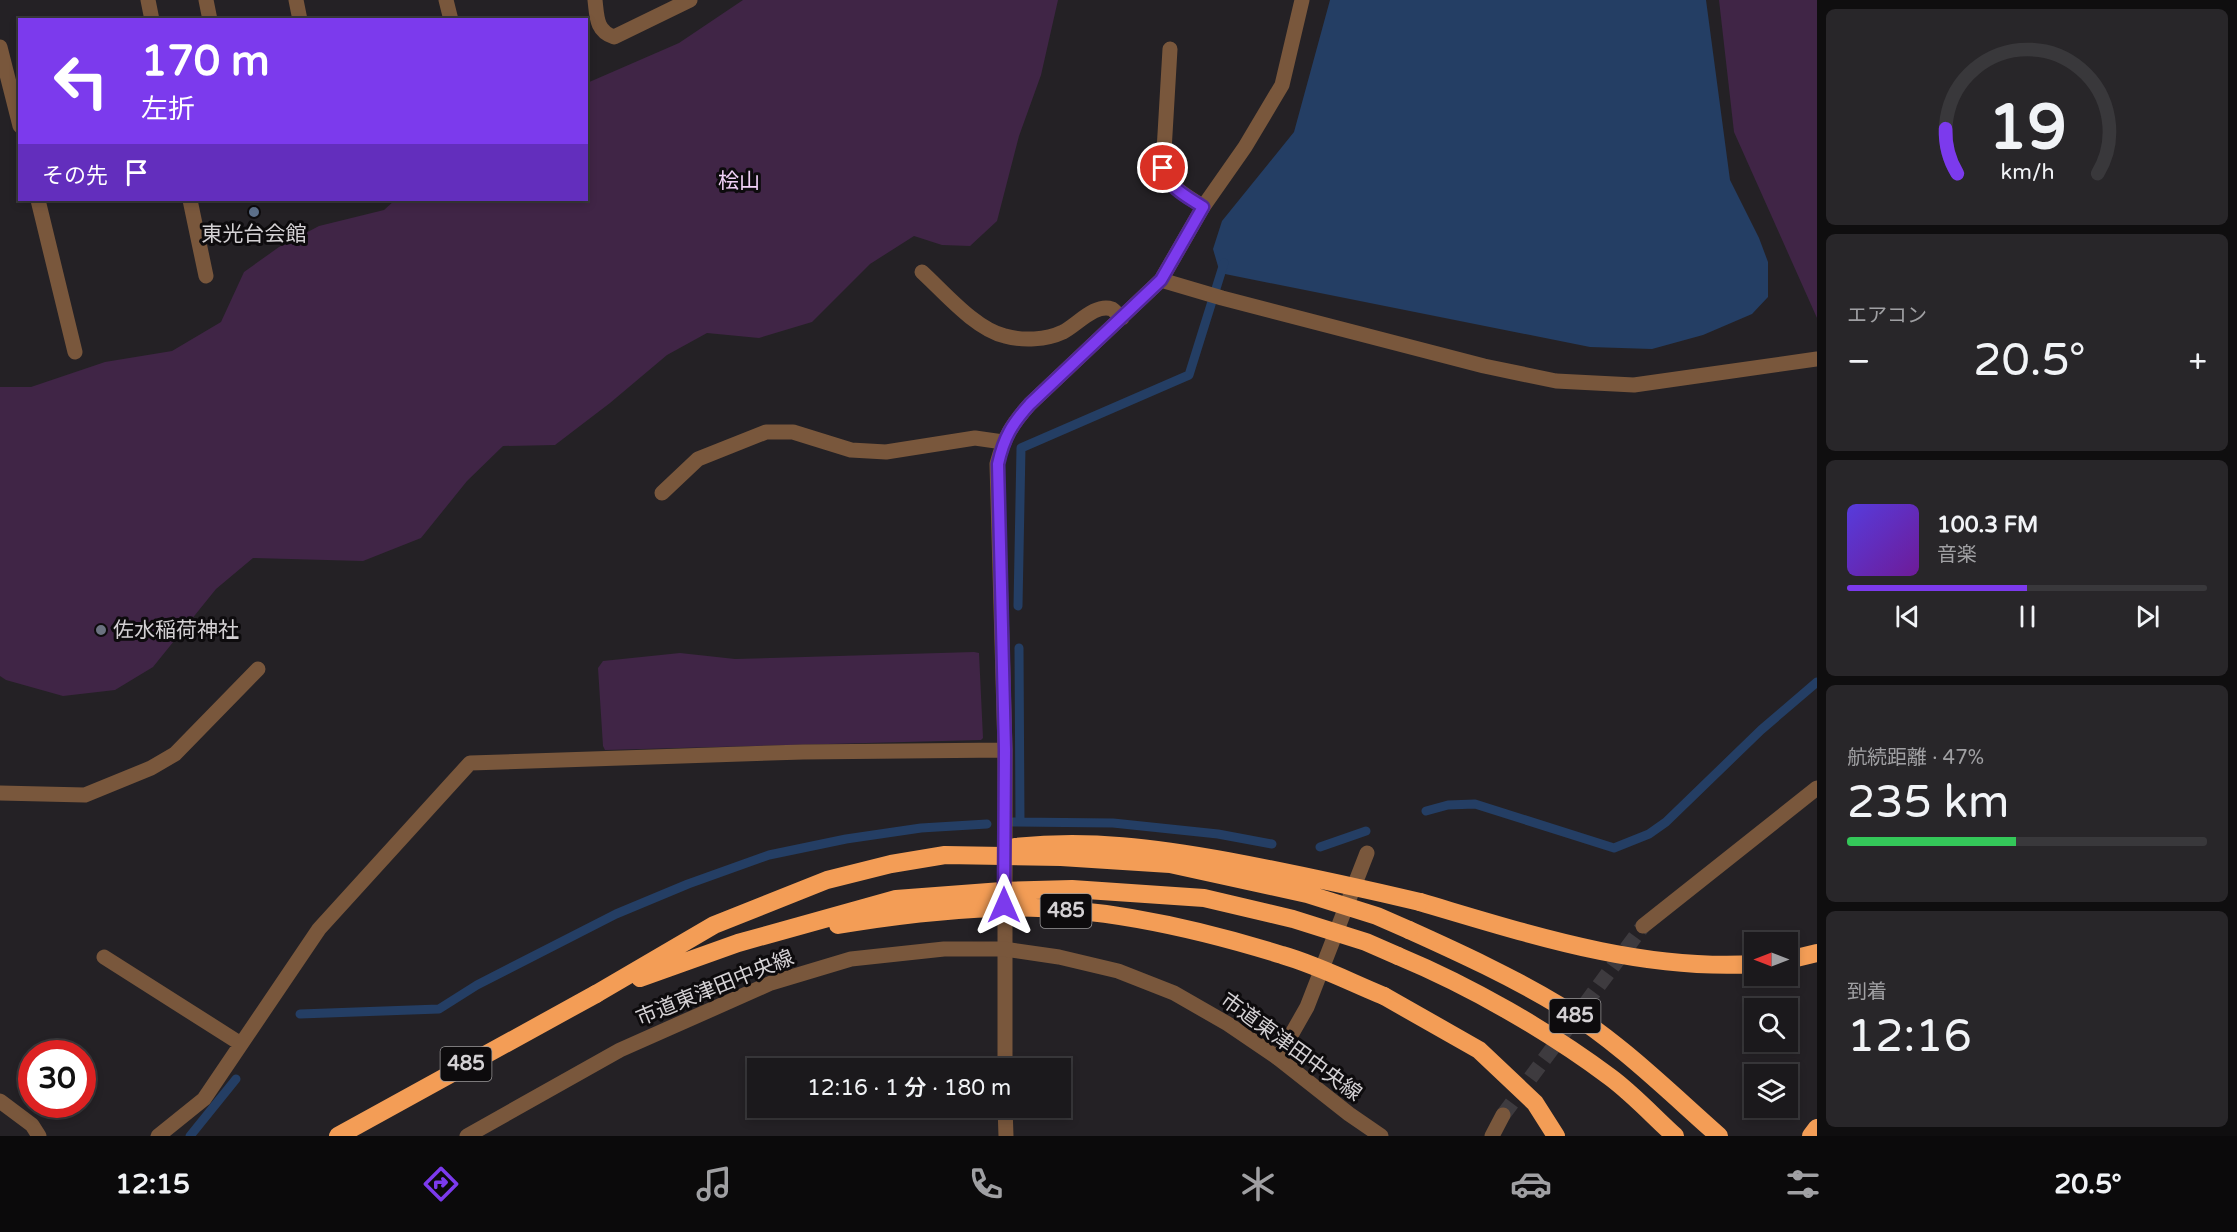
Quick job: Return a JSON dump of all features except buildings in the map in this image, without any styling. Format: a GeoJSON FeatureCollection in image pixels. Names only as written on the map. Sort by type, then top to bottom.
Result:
{"type":"FeatureCollection","features":[{"type":"Feature","properties":{"kind":"highway","name":"485"},"geometry":{"type":"LineString","coordinates":[[338,1136],[596,994],[714,925],[816,884],[891,864],[945,855],[1054,843],[1153,848],[1299,874],[1420,902],[1530,934],[1600,951],[1683,964],[1744,965]]}},
{"type":"Feature","properties":{"kind":"highway","name":"485"},"geometry":{"type":"LineString","coordinates":[[945,855],[1061,857],[1170,864],[1307,894],[1377,916],[1458,952],[1561,1006],[1623,1051],[1719,1136]]}},
{"type":"Feature","properties":{"kind":"highway","name":"485"},"geometry":{"type":"LineString","coordinates":[[596,994],[738,942],[896,899],[1002,891],[1072,889],[1204,898],[1293,919],[1366,942],[1445,976],[1544,1034],[1612,1078],[1675,1136]]}},
{"type":"Feature","properties":{"kind":"highway","name":"485"},"geometry":{"type":"LineString","coordinates":[[738,942],[896,916],[998,908],[1074,911],[1183,927],[1285,956],[1384,996],[1479,1050],[1535,1103],[1556,1136]]}},
{"type":"Feature","properties":{"kind":"highway"},"geometry":{"type":"LineString","coordinates":[[1798,958],[1817,953]]}},
{"type":"Feature","properties":{"kind":"highway"},"geometry":{"type":"LineString","coordinates":[[1811,1136],[1817,1128]]}},
{"type":"Feature","properties":{"kind":"street"},"geometry":{"type":"LineString","coordinates":[[147,0],[152,18]]}},
{"type":"Feature","properties":{"kind":"street"},"geometry":{"type":"LineString","coordinates":[[206,0],[210,18]]}},
{"type":"Feature","properties":{"kind":"street"},"geometry":{"type":"LineString","coordinates":[[296,0],[300,18]]}},
{"type":"Feature","properties":{"kind":"street"},"geometry":{"type":"LineString","coordinates":[[446,0],[450,18]]}},
{"type":"Feature","properties":{"kind":"street"},"geometry":{"type":"LineString","coordinates":[[595,0],[599,28],[614,37],[690,0]]}},
{"type":"Feature","properties":{"kind":"street"},"geometry":{"type":"LineString","coordinates":[[1005,1058],[1005,750],[998,464],[1003,442],[1013,423],[1030,404],[1161,280],[1203,207],[1245,147],[1282,85],[1302,0]]}},
{"type":"Feature","properties":{"kind":"street"},"geometry":{"type":"LineString","coordinates":[[0,47],[18,118]]}},
{"type":"Feature","properties":{"kind":"street"},"geometry":{"type":"LineString","coordinates":[[1170,49],[1163,168],[1165,178],[1203,207]]}},
{"type":"Feature","properties":{"kind":"street"},"geometry":{"type":"LineString","coordinates":[[38,201],[75,352]]}},
{"type":"Feature","properties":{"kind":"street"},"geometry":{"type":"LineString","coordinates":[[190,201],[206,276]]}},
{"type":"Feature","properties":{"kind":"street"},"geometry":{"type":"LineString","coordinates":[[922,272],[977,322],[1003,336],[1017,339],[1049,336],[1062,332],[1095,311],[1104,309],[1112,309],[1122,318]]}},
{"type":"Feature","properties":{"kind":"street"},"geometry":{"type":"LineString","coordinates":[[1161,280],[1473,363],[1556,381],[1634,385],[1817,359]]}},
{"type":"Feature","properties":{"kind":"street"},"geometry":{"type":"LineString","coordinates":[[662,494],[698,459],[766,432],[793,432],[851,450],[886,452],[975,438],[1003,442]]}},
{"type":"Feature","properties":{"kind":"street"},"geometry":{"type":"LineString","coordinates":[[0,793],[85,795],[151,768],[175,754],[258,669]]}},
{"type":"Feature","properties":{"kind":"street"},"geometry":{"type":"LineString","coordinates":[[158,1136],[204,1099],[320,929],[470,763],[803,752],[1005,750]]}},
{"type":"Feature","properties":{"kind":"street"},"geometry":{"type":"LineString","coordinates":[[1642,926],[1817,789]]}},
{"type":"Feature","properties":{"kind":"street"},"geometry":{"type":"LineString","coordinates":[[1278,1058],[1307,1007],[1367,853]]}},
{"type":"Feature","properties":{"kind":"street","name":"市道東津田中央線"},"geometry":{"type":"LineString","coordinates":[[467,1136],[620,1050],[771,983],[851,959],[944,949],[1004,949],[1059,957],[1118,971],[1174,993],[1228,1024],[1278,1058],[1348,1114],[1381,1136]]}},
{"type":"Feature","properties":{"kind":"street"},"geometry":{"type":"LineString","coordinates":[[104,957],[241,1044]]}},
{"type":"Feature","properties":{"kind":"street"},"geometry":{"type":"LineString","coordinates":[[0,1101],[32,1125],[39,1136]]}},
{"type":"Feature","properties":{"kind":"street"},"geometry":{"type":"LineString","coordinates":[[1492,1136],[1503,1115]]}},
{"type":"Feature","properties":{"kind":"street"},"geometry":{"type":"LineString","coordinates":[[1005,1118],[1006,1136]]}},
{"type":"Feature","properties":{"kind":"green space","name":"桧山"},"geometry":{"type":"Polygon","coordinates":[[[743,0],[1058,0],[1041,75],[1019,136],[997,221],[970,246],[942,245],[914,236],[870,264],[812,322],[759,338],[707,333],[667,355],[555,445],[503,446],[467,481],[421,538],[363,561],[253,558],[216,589],[153,667],[115,690],[63,696],[6,680],[0,676],[0,387],[31,387],[105,362],[172,351],[221,322],[244,272],[279,247],[319,226],[384,210],[394,201],[588,201],[588,83],[679,43],[743,0]]]}},
{"type":"Feature","properties":{"kind":"green space"},"geometry":{"type":"Polygon","coordinates":[[[1719,0],[1817,0],[1817,318],[1734,132],[1719,0]]]}},
{"type":"Feature","properties":{"kind":"green space"},"geometry":{"type":"Polygon","coordinates":[[[680,653],[735,659],[979,653],[983,738],[981,740],[605,750],[603,746],[598,668],[603,661],[680,653]]]}},
{"type":"Feature","properties":{"kind":"water"},"geometry":{"type":"Polygon","coordinates":[[[1330,0],[1706,0],[1730,180],[1759,238],[1768,262],[1768,297],[1752,314],[1703,335],[1652,349],[1590,347],[1220,273],[1213,249],[1222,221],[1294,132],[1330,0]]]}},
{"type":"Feature","properties":{"kind":"waterway"},"geometry":{"type":"LineString","coordinates":[[1018,606],[1021,448],[1189,375],[1224,263]]}},
{"type":"Feature","properties":{"kind":"waterway"},"geometry":{"type":"LineString","coordinates":[[1019,648],[1020,822]]}},
{"type":"Feature","properties":{"kind":"waterway"},"geometry":{"type":"LineString","coordinates":[[1426,811],[1448,805],[1475,804],[1614,848],[1649,834],[1666,822],[1761,730],[1817,682]]}},
{"type":"Feature","properties":{"kind":"waterway"},"geometry":{"type":"LineString","coordinates":[[1013,822],[1113,823],[1218,834],[1272,844]]}},
{"type":"Feature","properties":{"kind":"waterway"},"geometry":{"type":"LineString","coordinates":[[300,1014],[439,1009],[477,985],[616,914],[688,884],[769,855],[846,839],[921,828],[987,824]]}},
{"type":"Feature","properties":{"kind":"waterway"},"geometry":{"type":"LineString","coordinates":[[1320,847],[1366,831]]}},
{"type":"Feature","properties":{"kind":"waterway"},"geometry":{"type":"LineString","coordinates":[[190,1136],[236,1079]]}},
{"type":"Feature","properties":{"kind":"tunnel"},"geometry":{"type":"LineString","coordinates":[[1503,1115],[1643,926]]}},
{"type":"Feature","properties":{"kind":"place","name":"東光台会館"},"geometry":{"type":"Point","coordinates":[254,212]}},
{"type":"Feature","properties":{"kind":"place","name":"佐水稲荷神社"},"geometry":{"type":"Point","coordinates":[101,630]}},
{"type":"Feature","properties":{"kind":"route"},"geometry":{"type":"LineString","coordinates":[[1004,905],[1005,750],[998,464],[1003,442],[1013,423],[1030,404],[1161,280],[1203,207],[1173,186],[1165,178],[1163,168]]}}]}
